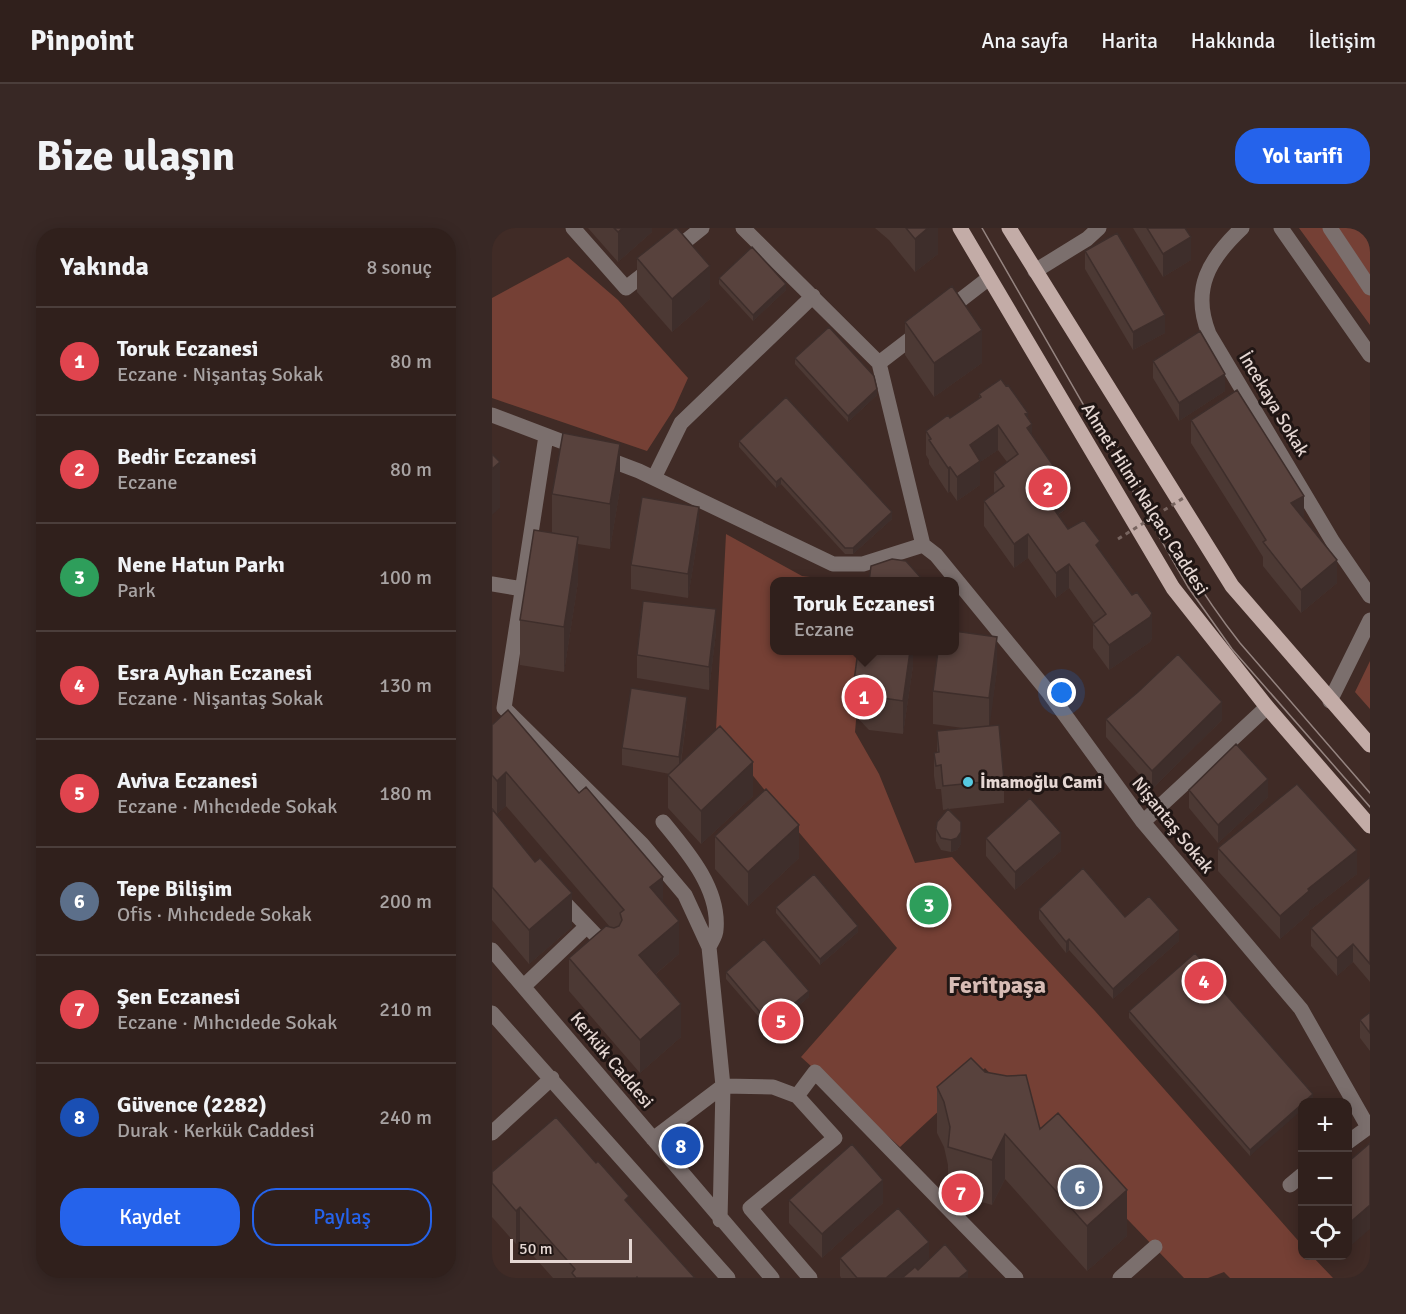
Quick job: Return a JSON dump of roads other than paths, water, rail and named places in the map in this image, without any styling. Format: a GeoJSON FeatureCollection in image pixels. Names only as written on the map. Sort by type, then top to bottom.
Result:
{"type":"FeatureCollection","features":[{"type":"Feature","properties":{"kind":"main road","name":"Ahmet Hilmi Nalçacı Caddesi"},"geometry":{"type":"LineString","coordinates":[[960,228],[1173,588],[1267,707],[1370,826]]}},
{"type":"Feature","properties":{"kind":"main road","name":"Ahmet Hilmi Nalçacı Caddesi"},"geometry":{"type":"LineString","coordinates":[[1010,228],[1232,586],[1370,745]]}},
{"type":"Feature","properties":{"kind":"street"},"geometry":{"type":"LineString","coordinates":[[573,228],[626,288],[702,228]]}},
{"type":"Feature","properties":{"kind":"street"},"geometry":{"type":"LineString","coordinates":[[492,416],[654,478],[833,564],[863,564],[923,545],[879,363],[742,228]]}},
{"type":"Feature","properties":{"kind":"street"},"geometry":{"type":"LineString","coordinates":[[1035,271],[1087,239],[1099,228]]}},
{"type":"Feature","properties":{"kind":"street","name":"İncekaya Sokak"},"geometry":{"type":"LineString","coordinates":[[1242,228],[1224,245],[1213,261],[1204,282],[1200,301],[1203,318],[1209,334],[1327,532],[1370,596]]}},
{"type":"Feature","properties":{"kind":"street"},"geometry":{"type":"LineString","coordinates":[[1281,228],[1370,355]]}},
{"type":"Feature","properties":{"kind":"street"},"geometry":{"type":"LineString","coordinates":[[1330,228],[1370,288]]}},
{"type":"Feature","properties":{"kind":"street"},"geometry":{"type":"LineString","coordinates":[[879,363],[989,278]]}},
{"type":"Feature","properties":{"kind":"street"},"geometry":{"type":"LineString","coordinates":[[654,478],[681,423],[813,296]]}},
{"type":"Feature","properties":{"kind":"street"},"geometry":{"type":"LineString","coordinates":[[498,725],[504,708],[546,436]]}},
{"type":"Feature","properties":{"kind":"street","name":"Nişantaş Sokak"},"geometry":{"type":"LineString","coordinates":[[923,545],[936,555],[954,577]]}},
{"type":"Feature","properties":{"kind":"street","name":"Nişantaş Sokak"},"geometry":{"type":"LineString","coordinates":[[959,583],[1049,693],[1143,822],[1301,1009],[1369,1127]]}},
{"type":"Feature","properties":{"kind":"street"},"geometry":{"type":"LineString","coordinates":[[492,584],[523,589]]}},
{"type":"Feature","properties":{"kind":"street"},"geometry":{"type":"LineString","coordinates":[[1330,701],[1370,620]]}},
{"type":"Feature","properties":{"kind":"street"},"geometry":{"type":"LineString","coordinates":[[1143,822],[1267,707]]}},
{"type":"Feature","properties":{"kind":"street"},"geometry":{"type":"LineString","coordinates":[[504,708],[642,844],[685,895],[709,947],[723,1086],[720,1220]]}},
{"type":"Feature","properties":{"kind":"street"},"geometry":{"type":"LineString","coordinates":[[663,822],[691,856],[713,898],[716,931],[709,947]]}},
{"type":"Feature","properties":{"kind":"street"},"geometry":{"type":"LineString","coordinates":[[547,884],[612,952]]}},
{"type":"Feature","properties":{"kind":"street"},"geometry":{"type":"LineString","coordinates":[[524,986],[586,927]]}},
{"type":"Feature","properties":{"kind":"street","name":"Kerkük Caddesi"},"geometry":{"type":"LineString","coordinates":[[492,950],[720,1220],[772,1278]]}},
{"type":"Feature","properties":{"kind":"street"},"geometry":{"type":"LineString","coordinates":[[492,1013],[728,1278]]}},
{"type":"Feature","properties":{"kind":"street"},"geometry":{"type":"LineString","coordinates":[[797,1096],[815,1072],[1016,1278]]}},
{"type":"Feature","properties":{"kind":"street"},"geometry":{"type":"LineString","coordinates":[[492,1133],[552,1078]]}},
{"type":"Feature","properties":{"kind":"street"},"geometry":{"type":"LineString","coordinates":[[653,1139],[723,1086],[773,1087],[797,1096],[835,1138],[750,1208],[810,1278]]}},
{"type":"Feature","properties":{"kind":"street"},"geometry":{"type":"LineString","coordinates":[[1352,1139],[1369,1127]]}},
{"type":"Feature","properties":{"kind":"street"},"geometry":{"type":"LineString","coordinates":[[1120,1278],[1155,1247]]}},
{"type":"Feature","properties":{"kind":"tram line"},"geometry":{"type":"LineString","coordinates":[[982,228],[1188,587],[1232,649],[1370,807]]}},
{"type":"Feature","properties":{"kind":"tram line"},"geometry":{"type":"LineString","coordinates":[[1112,437],[1172,543],[1222,619],[1240,643],[1370,793]]}},
{"type":"Feature","properties":{"kind":"place","name":"Bedir Eczanesi"},"geometry":{"type":"Point","coordinates":[1048,488]}},
{"type":"Feature","properties":{"kind":"place","name":"Toruk Eczanesi"},"geometry":{"type":"Point","coordinates":[864,697]}},
{"type":"Feature","properties":{"kind":"place","name":"İmamoğlu Cami"},"geometry":{"type":"Point","coordinates":[968,782]}},
{"type":"Feature","properties":{"kind":"place","name":"Nene Hatun Parkı"},"geometry":{"type":"Point","coordinates":[929,905]}},
{"type":"Feature","properties":{"kind":"place","name":"Esra Ayhan Eczanesi"},"geometry":{"type":"Point","coordinates":[1204,981]}},
{"type":"Feature","properties":{"kind":"place","name":"Aviva Eczanesi"},"geometry":{"type":"Point","coordinates":[781,1021]}},
{"type":"Feature","properties":{"kind":"place","name":"Güvence (2282)"},"geometry":{"type":"Point","coordinates":[681,1146]}},
{"type":"Feature","properties":{"kind":"place","name":"Tepe Bilişim"},"geometry":{"type":"Point","coordinates":[1080,1187]}},
{"type":"Feature","properties":{"kind":"place","name":"Şen Eczanesi"},"geometry":{"type":"Point","coordinates":[961,1193]}},
{"type":"Feature","properties":{"kind":"district","name":"Feritpaşa"},"geometry":{"type":"Point","coordinates":[997,985]}}]}
